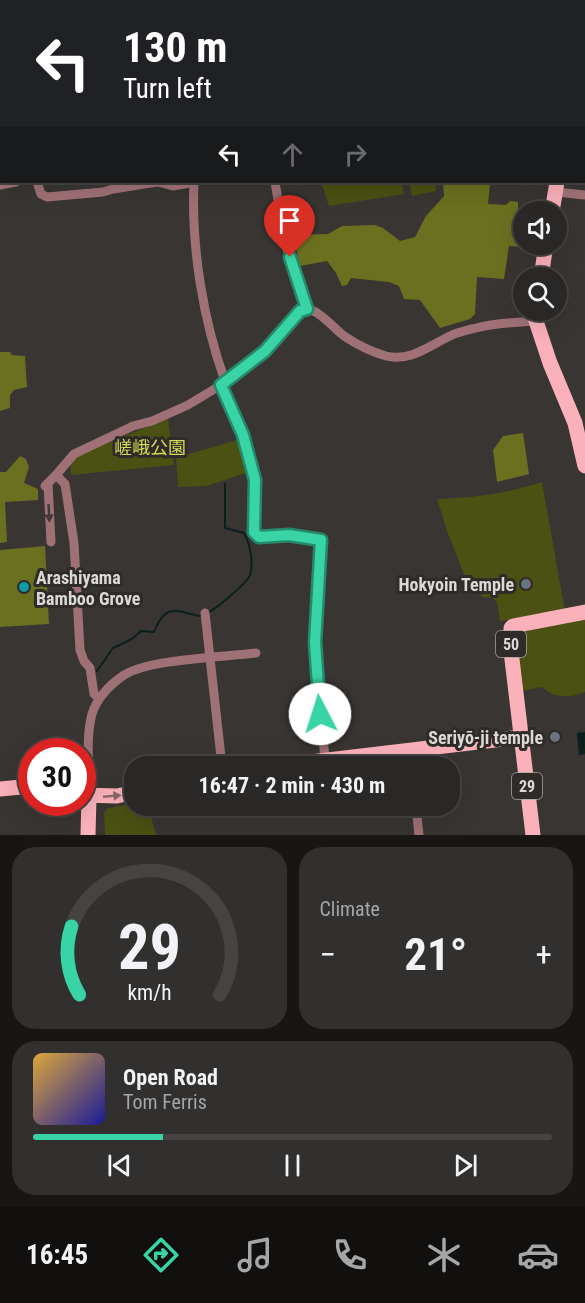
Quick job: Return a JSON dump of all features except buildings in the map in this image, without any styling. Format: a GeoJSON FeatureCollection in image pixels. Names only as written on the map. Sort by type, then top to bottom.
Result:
{"type":"FeatureCollection","features":[{"type":"Feature","properties":{"kind":"main road"},"geometry":{"type":"LineString","coordinates":[[537,321],[550,363],[575,423],[585,466]]}},
{"type":"Feature","properties":{"kind":"main road","name":"50"},"geometry":{"type":"LineString","coordinates":[[521,736],[511,628],[585,612]]}},
{"type":"Feature","properties":{"kind":"main road"},"geometry":{"type":"LineString","coordinates":[[359,756],[521,736]]}},
{"type":"Feature","properties":{"kind":"main road","name":"29"},"geometry":{"type":"LineString","coordinates":[[521,736],[533,835]]}},
{"type":"Feature","properties":{"kind":"main road"},"geometry":{"type":"LineString","coordinates":[[0,789],[18,787]]}},
{"type":"Feature","properties":{"kind":"main road"},"geometry":{"type":"LineString","coordinates":[[96,796],[124,794]]}},
{"type":"Feature","properties":{"kind":"main road"},"geometry":{"type":"LineString","coordinates":[[87,816],[88,835]]}},
{"type":"Feature","properties":{"kind":"street"},"geometry":{"type":"LineString","coordinates":[[37,183],[41,194],[47,196],[103,192],[151,183]]}},
{"type":"Feature","properties":{"kind":"street"},"geometry":{"type":"LineString","coordinates":[[162,183],[173,186],[189,183]]}},
{"type":"Feature","properties":{"kind":"street"},"geometry":{"type":"LineString","coordinates":[[194,183],[195,229],[201,286],[216,358],[243,435],[255,480],[254,532],[259,537],[289,535],[321,540],[315,642],[325,756]]}},
{"type":"Feature","properties":{"kind":"street"},"geometry":{"type":"LineString","coordinates":[[275,183],[285,243],[307,309]]}},
{"type":"Feature","properties":{"kind":"street"},"geometry":{"type":"LineString","coordinates":[[557,187],[585,195]]}},
{"type":"Feature","properties":{"kind":"street"},"geometry":{"type":"LineString","coordinates":[[51,542],[46,485],[74,454],[133,426],[152,421],[188,405],[223,383],[256,360],[300,311],[307,309],[322,316],[345,336],[373,352],[396,358],[407,357],[440,343],[449,336],[477,327],[513,321]]}},
{"type":"Feature","properties":{"kind":"street"},"geometry":{"type":"LineString","coordinates":[[56,475],[65,484],[74,543],[80,650],[84,661],[90,668],[94,694],[99,698]]}},
{"type":"Feature","properties":{"kind":"street"},"geometry":{"type":"LineString","coordinates":[[205,613],[221,756]]}},
{"type":"Feature","properties":{"kind":"street"},"geometry":{"type":"LineString","coordinates":[[89,738],[92,712],[99,698],[125,675],[157,664],[256,653]]}},
{"type":"Feature","properties":{"kind":"street"},"geometry":{"type":"LineString","coordinates":[[410,750],[411,756]]}},
{"type":"Feature","properties":{"kind":"street"},"geometry":{"type":"LineString","coordinates":[[417,816],[419,835]]}},
{"type":"Feature","properties":{"kind":"green space"},"geometry":{"type":"Polygon","coordinates":[[[321,183],[401,183],[404,194],[329,206],[321,183]]]}},
{"type":"Feature","properties":{"kind":"green space"},"geometry":{"type":"Polygon","coordinates":[[[409,183],[435,183],[436,191],[412,196],[409,183]]]}},
{"type":"Feature","properties":{"kind":"green space"},"geometry":{"type":"Polygon","coordinates":[[[443,183],[490,183],[488,204],[506,205],[513,201],[513,246],[509,246],[504,279],[477,277],[475,314],[470,319],[440,328],[420,300],[404,299],[399,286],[389,282],[351,278],[347,285],[342,286],[327,261],[300,266],[293,235],[328,234],[342,226],[375,225],[400,241],[415,237],[426,216],[444,196],[443,183]]]}},
{"type":"Feature","properties":{"kind":"green space"},"geometry":{"type":"Polygon","coordinates":[[[0,352],[25,356],[27,387],[14,390],[10,395],[10,408],[0,411],[0,352]]]}},
{"type":"Feature","properties":{"kind":"green space","name":"嵯峨公園"},"geometry":{"type":"Polygon","coordinates":[[[168,418],[174,465],[71,475],[70,462],[76,456],[168,418]]]}},
{"type":"Feature","properties":{"kind":"green space"},"geometry":{"type":"Polygon","coordinates":[[[523,433],[529,474],[497,482],[493,450],[503,436],[523,433]]]}},
{"type":"Feature","properties":{"kind":"green space"},"geometry":{"type":"Polygon","coordinates":[[[240,439],[249,472],[207,486],[178,487],[176,458],[240,439]]]}},
{"type":"Feature","properties":{"kind":"green space"},"geometry":{"type":"Polygon","coordinates":[[[20,456],[26,459],[29,467],[24,483],[38,489],[38,500],[5,502],[7,542],[0,543],[0,472],[6,472],[20,456]]]}},
{"type":"Feature","properties":{"kind":"green space"},"geometry":{"type":"Polygon","coordinates":[[[542,482],[565,611],[500,621],[497,602],[492,598],[482,597],[477,588],[470,589],[437,499],[490,494],[542,482]]]}},
{"type":"Feature","properties":{"kind":"green space","name":"Arashiyama Bamboo Grove"},"geometry":{"type":"Polygon","coordinates":[[[45,546],[49,624],[0,627],[0,550],[45,546]]]}},
{"type":"Feature","properties":{"kind":"green space"},"geometry":{"type":"Polygon","coordinates":[[[585,617],[585,692],[563,696],[552,694],[542,687],[522,691],[516,640],[519,630],[585,617]]]}},
{"type":"Feature","properties":{"kind":"green space"},"geometry":{"type":"Polygon","coordinates":[[[124,805],[124,816],[151,816],[156,835],[105,835],[104,813],[108,808],[124,805]]]}},
{"type":"Feature","properties":{"kind":"water"},"geometry":{"type":"Polygon","coordinates":[[[585,732],[585,754],[579,755],[577,733],[585,732]]]}},
{"type":"Feature","properties":{"kind":"waterway"},"geometry":{"type":"LineString","coordinates":[[207,613],[248,579],[252,565],[244,533],[225,528],[225,484]]}},
{"type":"Feature","properties":{"kind":"waterway"},"geometry":{"type":"LineString","coordinates":[[97,671],[113,648],[132,639],[141,631],[154,632],[166,613],[177,611],[202,615]]}},
{"type":"Feature","properties":{"kind":"place","name":"Hokyoin Temple"},"geometry":{"type":"Point","coordinates":[526,584]}},
{"type":"Feature","properties":{"kind":"place","name":"Arashiyama Bamboo Grove"},"geometry":{"type":"Point","coordinates":[24,587]}},
{"type":"Feature","properties":{"kind":"place","name":"Seriyō-ji temple"},"geometry":{"type":"Point","coordinates":[555,737]}},
{"type":"Feature","properties":{"kind":"route"},"geometry":{"type":"LineString","coordinates":[[290,257],[307,309],[300,311],[256,360],[221,385],[243,435],[255,480],[254,532],[259,537],[289,535],[321,540],[315,642],[320,714]]}}]}
